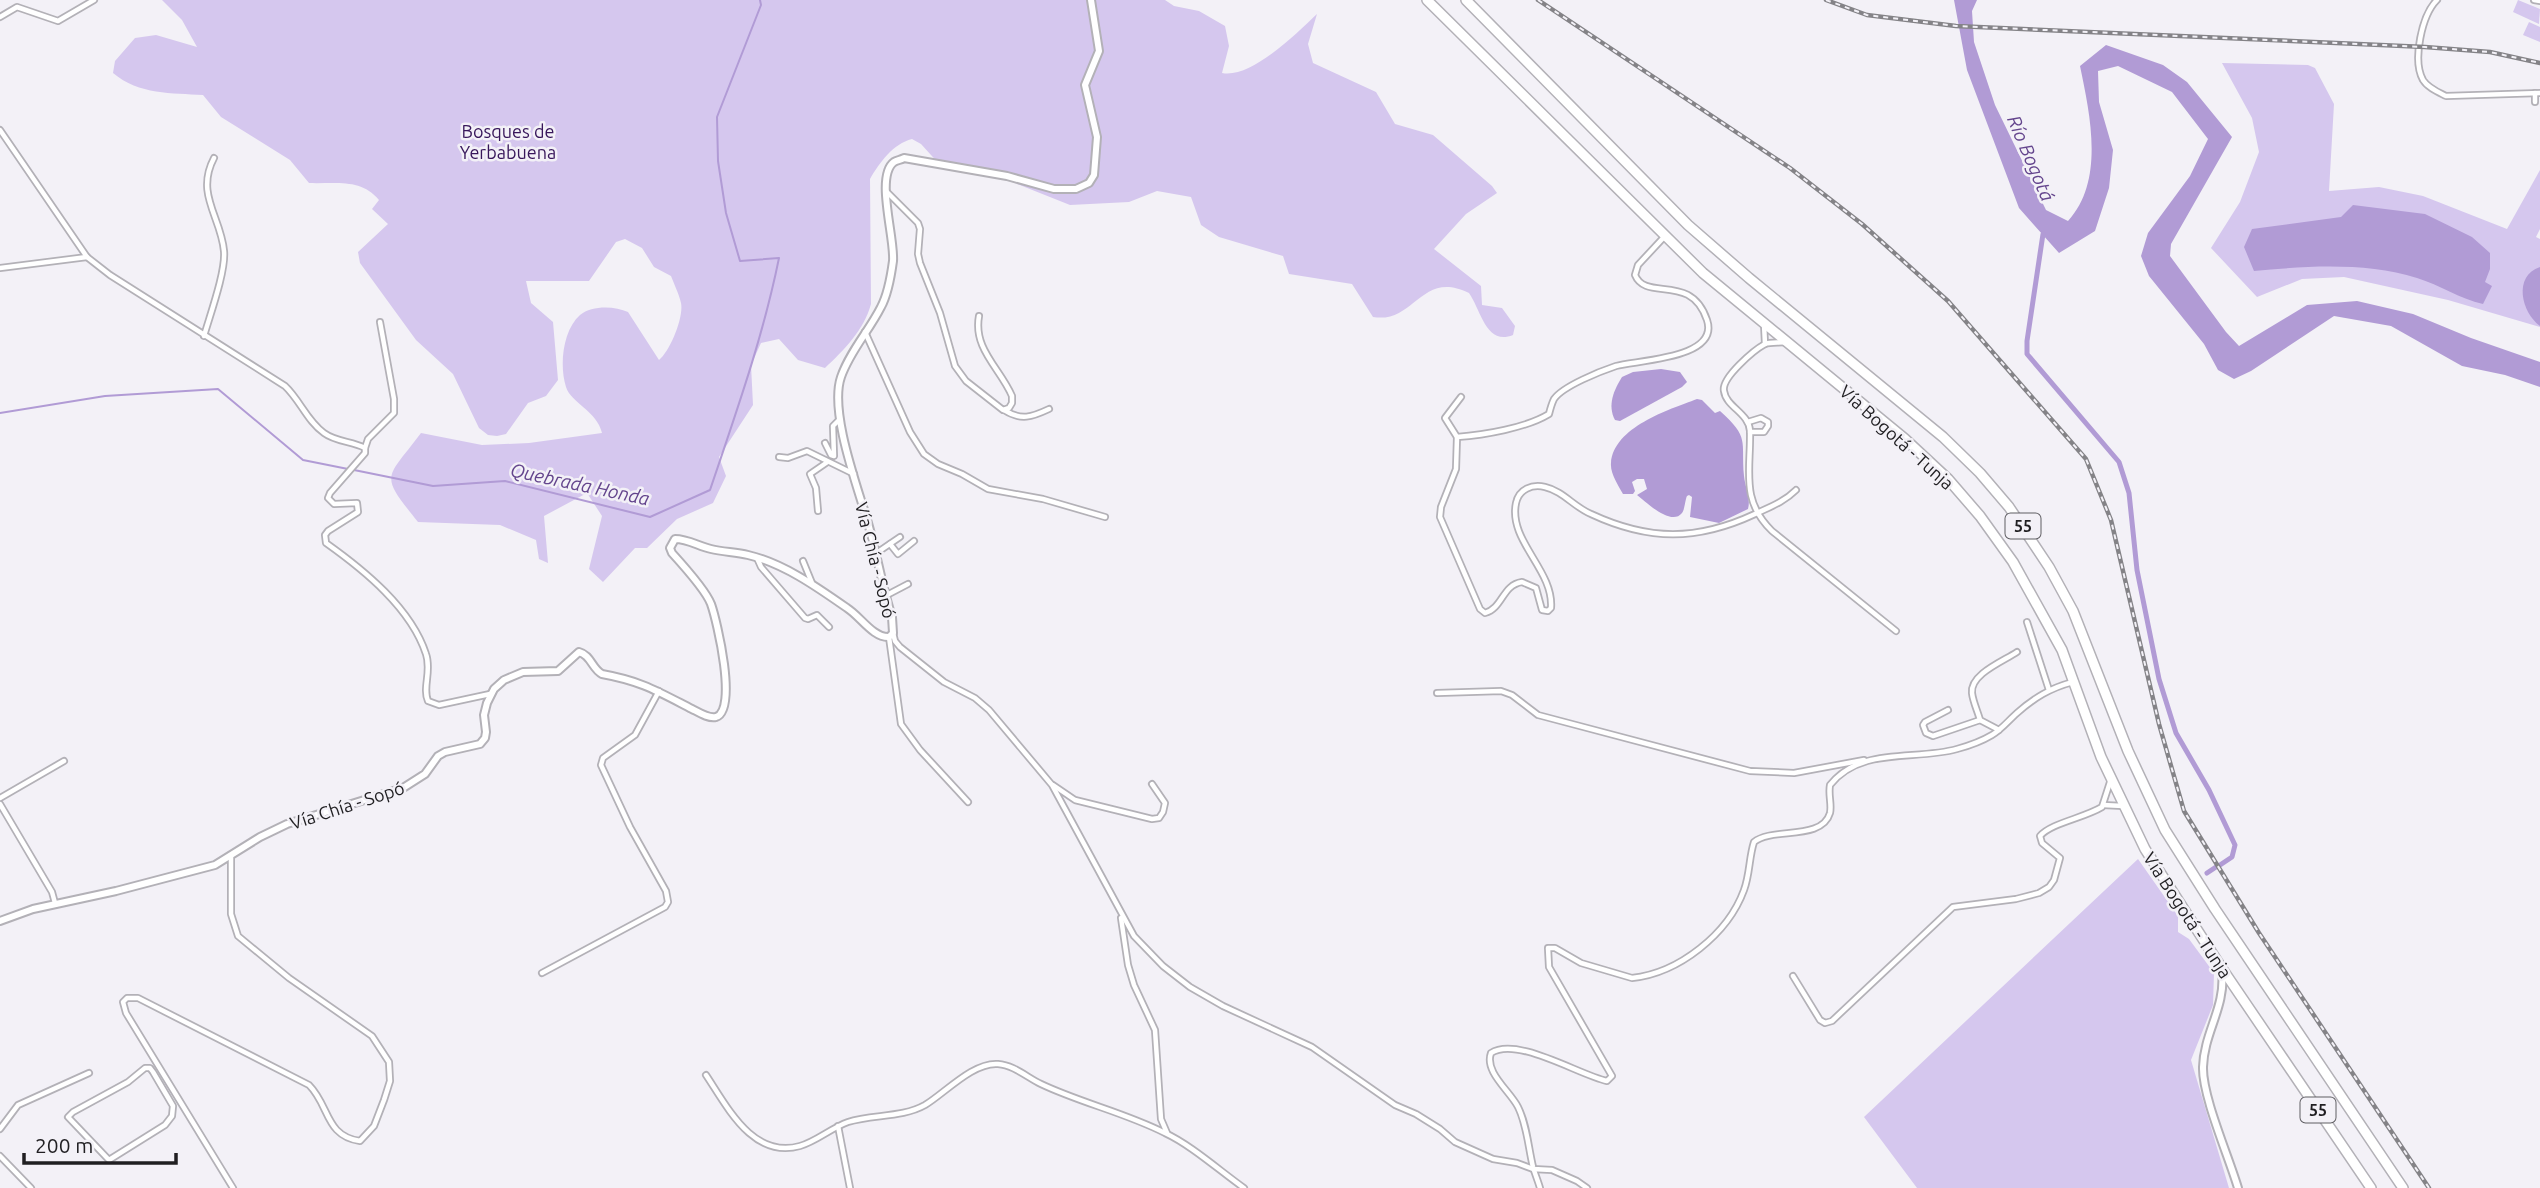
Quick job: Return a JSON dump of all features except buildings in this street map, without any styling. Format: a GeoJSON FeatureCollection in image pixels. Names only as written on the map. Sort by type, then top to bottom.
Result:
{"type":"FeatureCollection","features":[{"type":"Feature","properties":{"kind":"highway","name":"Vía Bogotá - Tunja"},"geometry":{"type":"LineString","coordinates":[[1427,0],[1703,273],[1905,439],[1948,480],[1980,516],[2032,593],[2062,650],[2111,779],[2162,877],[2371,1188]]}},
{"type":"Feature","properties":{"kind":"highway","name":"Vía Bogotá - Tunja"},"geometry":{"type":"LineString","coordinates":[[1466,0],[1688,225],[1934,429],[1980,473],[2009,507],[2049,567],[2073,611],[2128,751],[2165,830],[2403,1188]]}},
{"type":"Feature","properties":{"kind":"street"},"geometry":{"type":"LineString","coordinates":[[0,17],[17,7],[58,21],[94,0]]}},
{"type":"Feature","properties":{"kind":"street"},"geometry":{"type":"LineString","coordinates":[[1049,409],[1027,418],[1018,417],[1003,410],[966,381],[955,366],[940,313],[920,263],[918,223],[885,191],[887,173],[893,162],[904,158],[1007,176],[1054,189],[1076,189],[1089,183],[1094,175],[1097,137],[1085,85],[1099,51],[1091,0]]}},
{"type":"Feature","properties":{"kind":"street"},"geometry":{"type":"LineString","coordinates":[[2437,0],[2427,12],[2422,24],[2419,61],[2423,79],[2434,91],[2446,96],[2538,93],[2535,102]]}},
{"type":"Feature","properties":{"kind":"street"},"geometry":{"type":"LineString","coordinates":[[2534,0],[2540,1]]}},
{"type":"Feature","properties":{"kind":"street"},"geometry":{"type":"LineString","coordinates":[[0,130],[87,257],[110,275],[285,386],[316,426],[327,435],[365,448]]}},
{"type":"Feature","properties":{"kind":"street"},"geometry":{"type":"LineString","coordinates":[[205,336],[224,251],[206,181],[214,158]]}},
{"type":"Feature","properties":{"kind":"street","name":"Vía Chía - Sopó"},"geometry":{"type":"LineString","coordinates":[[0,921],[55,903],[97,896],[215,865],[260,837],[299,819],[403,788],[425,774],[438,756],[445,752],[480,744],[485,738],[484,715],[491,694],[504,680],[523,672],[558,671],[579,652],[587,656],[596,671],[602,674],[631,680],[708,716],[719,716],[725,707],[726,694],[718,623],[710,602],[672,553],[671,542],[675,539],[712,550],[757,558],[814,586],[856,614],[878,635],[891,635],[892,617],[841,419],[840,381],[886,297],[892,264],[893,237],[885,191]]}},
{"type":"Feature","properties":{"kind":"street"},"geometry":{"type":"LineString","coordinates":[[1457,437],[1536,420],[1549,414],[1554,399],[1561,393],[1599,373],[1618,366],[1651,362],[1677,355],[1701,342],[1709,328],[1708,322],[1690,295],[1674,289],[1650,288],[1642,284],[1635,275],[1638,265],[1665,236]]}},
{"type":"Feature","properties":{"kind":"street"},"geometry":{"type":"LineString","coordinates":[[0,268],[87,257]]}},
{"type":"Feature","properties":{"kind":"street"},"geometry":{"type":"LineString","coordinates":[[979,316],[976,330],[980,342],[1012,396],[1009,408],[1003,410]]}},
{"type":"Feature","properties":{"kind":"street"},"geometry":{"type":"LineString","coordinates":[[380,322],[395,407],[391,417],[368,439],[365,453],[330,493],[328,498],[331,503],[355,502],[359,508],[358,512],[328,531],[325,536],[326,543],[363,570],[415,629],[430,667],[426,694],[428,701],[439,705],[491,694]]}},
{"type":"Feature","properties":{"kind":"street"},"geometry":{"type":"LineString","coordinates":[[1764,324],[1765,344]]}},
{"type":"Feature","properties":{"kind":"street"},"geometry":{"type":"LineString","coordinates":[[865,331],[910,432],[924,454],[988,489],[1043,499],[1105,517]]}},
{"type":"Feature","properties":{"kind":"street"},"geometry":{"type":"LineString","coordinates":[[1786,342],[1765,344],[1732,372],[1724,384],[1725,396],[1748,422],[1748,479],[1757,513],[1772,531],[1896,631]]}},
{"type":"Feature","properties":{"kind":"street"},"geometry":{"type":"LineString","coordinates":[[1461,397],[1446,418],[1457,437],[1456,469],[1441,507],[1440,517],[1480,609],[1485,613],[1499,604],[1508,587],[1522,582],[1536,588],[1542,610],[1548,611],[1551,608],[1549,590],[1524,542],[1516,510],[1521,492],[1528,487],[1548,487],[1588,513],[1606,521],[1666,536],[1720,529],[1774,506],[1796,490]]}},
{"type":"Feature","properties":{"kind":"street"},"geometry":{"type":"LineString","coordinates":[[1748,422],[1761,418],[1768,422],[1764,432],[1750,432]]}},
{"type":"Feature","properties":{"kind":"street"},"geometry":{"type":"LineString","coordinates":[[825,443],[834,456],[833,426],[841,419]]}},
{"type":"Feature","properties":{"kind":"street"},"geometry":{"type":"LineString","coordinates":[[779,457],[788,458],[807,452],[854,475]]}},
{"type":"Feature","properties":{"kind":"street"},"geometry":{"type":"LineString","coordinates":[[818,511],[816,488],[810,474],[818,466],[827,463]]}},
{"type":"Feature","properties":{"kind":"street"},"geometry":{"type":"LineString","coordinates":[[876,554],[900,537]]}},
{"type":"Feature","properties":{"kind":"street"},"geometry":{"type":"LineString","coordinates":[[890,544],[898,554],[914,541]]}},
{"type":"Feature","properties":{"kind":"street"},"geometry":{"type":"LineString","coordinates":[[757,558],[761,567],[807,620],[817,615],[829,627]]}},
{"type":"Feature","properties":{"kind":"street"},"geometry":{"type":"LineString","coordinates":[[803,561],[814,586]]}},
{"type":"Feature","properties":{"kind":"street"},"geometry":{"type":"LineString","coordinates":[[887,596],[908,584]]}},
{"type":"Feature","properties":{"kind":"street"},"geometry":{"type":"LineString","coordinates":[[2027,622],[2049,690]]}},
{"type":"Feature","properties":{"kind":"street"},"geometry":{"type":"LineString","coordinates":[[891,635],[900,646],[944,682],[975,698],[989,710],[1052,785],[1134,936],[1163,966],[1190,987],[1223,1006],[1312,1047],[1395,1105],[1440,1129],[1455,1142],[1493,1159],[1533,1169],[1552,1170],[1587,1188]]}},
{"type":"Feature","properties":{"kind":"street"},"geometry":{"type":"LineString","coordinates":[[891,635],[901,724],[920,750],[968,802]]}},
{"type":"Feature","properties":{"kind":"street"},"geometry":{"type":"LineString","coordinates":[[1999,730],[1980,720],[1972,692],[1975,682],[2017,652]]}},
{"type":"Feature","properties":{"kind":"street"},"geometry":{"type":"LineString","coordinates":[[1437,693],[1501,691],[1512,695],[1538,715],[1751,771],[1794,773],[1872,759],[1949,751],[1992,735],[2035,698],[2075,681]]}},
{"type":"Feature","properties":{"kind":"street"},"geometry":{"type":"LineString","coordinates":[[542,973],[665,907],[668,897],[666,891],[641,848],[601,765],[603,758],[635,735],[659,691]]}},
{"type":"Feature","properties":{"kind":"street"},"geometry":{"type":"LineString","coordinates":[[1948,710],[1925,722],[1923,725],[1926,733],[1933,737],[1980,720]]}},
{"type":"Feature","properties":{"kind":"street"},"geometry":{"type":"LineString","coordinates":[[1540,1188],[1533,1169],[1527,1132],[1518,1107],[1492,1069],[1489,1058],[1491,1054],[1501,1049],[1533,1054],[1571,1066],[1601,1080],[1606,1081],[1612,1076],[1549,967],[1548,948],[1555,948],[1581,963],[1632,978],[1686,958],[1711,940],[1734,910],[1745,888],[1754,842],[1765,836],[1798,832],[1822,825],[1830,815],[1830,785],[1842,774],[1872,759]]}},
{"type":"Feature","properties":{"kind":"street"},"geometry":{"type":"LineString","coordinates":[[0,798],[64,761]]}},
{"type":"Feature","properties":{"kind":"street"},"geometry":{"type":"LineString","coordinates":[[2103,804],[2111,779]]}},
{"type":"Feature","properties":{"kind":"street"},"geometry":{"type":"LineString","coordinates":[[1052,785],[1075,800],[1152,819],[1159,818],[1164,812],[1165,803],[1152,785]]}},
{"type":"Feature","properties":{"kind":"street"},"geometry":{"type":"LineString","coordinates":[[0,804],[52,892],[55,903]]}},
{"type":"Feature","properties":{"kind":"street"},"geometry":{"type":"LineString","coordinates":[[1793,975],[1820,1020],[1825,1023],[1832,1021],[1953,907],[2016,899],[2039,893],[2049,887],[2054,880],[2060,858],[2042,843],[2040,836],[2047,829],[2079,819],[2103,804],[2123,806]]}},
{"type":"Feature","properties":{"kind":"street"},"geometry":{"type":"LineString","coordinates":[[231,856],[231,914],[238,936],[289,978],[372,1036],[389,1062],[390,1082],[380,1112],[369,1133],[360,1141],[347,1139],[333,1127],[317,1092],[309,1085],[138,998],[127,998],[123,1006],[233,1188]]}},
{"type":"Feature","properties":{"kind":"street"},"geometry":{"type":"LineString","coordinates":[[1121,913],[1128,965],[1134,985],[1155,1030],[1161,1119],[1167,1133]]}},
{"type":"Feature","properties":{"kind":"street"},"geometry":{"type":"LineString","coordinates":[[2221,967],[2223,994],[2203,1068],[2206,1088],[2238,1188]]}},
{"type":"Feature","properties":{"kind":"street"},"geometry":{"type":"LineString","coordinates":[[706,1075],[743,1128],[758,1141],[781,1149],[803,1145],[849,1122],[914,1110],[926,1105],[951,1085],[972,1073],[990,1064],[999,1064],[1042,1085],[1167,1133],[1244,1188]]}},
{"type":"Feature","properties":{"kind":"street"},"geometry":{"type":"LineString","coordinates":[[145,1068],[150,1068],[166,1094],[173,1106],[169,1121],[109,1160],[68,1117],[128,1082],[145,1068]]}},
{"type":"Feature","properties":{"kind":"street"},"geometry":{"type":"LineString","coordinates":[[0,1129],[18,1105],[89,1073]]}},
{"type":"Feature","properties":{"kind":"street"},"geometry":{"type":"LineString","coordinates":[[166,1094],[173,1091]]}},
{"type":"Feature","properties":{"kind":"street"},"geometry":{"type":"LineString","coordinates":[[838,1126],[850,1188]]}},
{"type":"Feature","properties":{"kind":"street"},"geometry":{"type":"LineString","coordinates":[[0,1156],[31,1188]]}},
{"type":"Feature","properties":{"kind":"green space","name":"Bosques de Yerbabuena"},"geometry":{"type":"Polygon","coordinates":[[[162,0],[1165,0],[1174,6],[1199,11],[1225,26],[1229,46],[1222,73],[1234,73],[1260,62],[1286,43],[1317,14],[1308,44],[1313,63],[1376,92],[1395,124],[1433,135],[1497,193],[1466,214],[1434,249],[1481,286],[1482,305],[1502,308],[1515,326],[1513,335],[1504,337],[1490,331],[1469,293],[1453,287],[1429,292],[1399,313],[1387,317],[1373,317],[1352,284],[1289,274],[1283,256],[1219,237],[1201,225],[1191,197],[1157,191],[1129,202],[1070,205],[980,169],[941,166],[921,144],[912,139],[893,149],[870,179],[871,304],[858,331],[825,368],[798,360],[779,339],[761,343],[751,365],[753,405],[719,457],[726,476],[713,503],[677,519],[647,548],[635,548],[603,582],[589,569],[602,516],[587,493],[544,516],[548,563],[539,559],[536,540],[500,525],[418,522],[397,494],[391,477],[400,460],[421,433],[482,445],[529,443],[602,433],[595,419],[573,398],[566,387],[563,359],[570,329],[580,315],[591,309],[623,310],[628,312],[659,360],[672,342],[680,317],[681,303],[671,276],[654,267],[642,248],[625,239],[616,242],[589,281],[526,281],[531,303],[553,322],[558,380],[546,396],[528,403],[506,434],[488,435],[479,428],[453,374],[416,340],[360,263],[358,252],[388,224],[372,209],[379,200],[372,193],[356,185],[309,183],[290,160],[221,117],[203,95],[145,89],[113,73],[115,61],[135,38],[156,35],[197,47],[182,20],[162,0]]]}},
{"type":"Feature","properties":{"kind":"green space"},"geometry":{"type":"Polygon","coordinates":[[[2518,0],[2540,9],[2539,24],[2513,12],[2518,0]]]}},
{"type":"Feature","properties":{"kind":"green space"},"geometry":{"type":"Polygon","coordinates":[[[2529,22],[2540,27],[2540,42],[2523,35],[2529,22]]]}},
{"type":"Feature","properties":{"kind":"green space"},"geometry":{"type":"Polygon","coordinates":[[[2222,63],[2308,65],[2315,68],[2334,104],[2329,191],[2379,187],[2423,196],[2507,229],[2540,170],[2540,229],[2536,237],[2540,239],[2540,327],[2448,300],[2344,277],[2302,279],[2257,297],[2211,248],[2240,202],[2259,152],[2252,118],[2222,63]]]}},
{"type":"Feature","properties":{"kind":"green space"},"geometry":{"type":"Polygon","coordinates":[[[2138,859],[2178,916],[2178,932],[2189,939],[2214,973],[2213,1005],[2191,1060],[2229,1188],[1917,1188],[1864,1117],[2138,859]]]}},
{"type":"Feature","properties":{"kind":"shaded area"},"geometry":{"type":"Polygon","coordinates":[[[1954,0],[1977,0],[1972,11],[1974,42],[1995,105],[2046,210],[2068,221],[2080,205],[2091,167],[2088,105],[2080,66],[2106,45],[2163,65],[2187,82],[2232,137],[2171,244],[2170,256],[2239,346],[2307,305],[2357,301],[2413,314],[2540,362],[2540,387],[2505,375],[2462,366],[2391,326],[2334,316],[2251,371],[2234,379],[2218,370],[2204,344],[2149,276],[2141,256],[2148,233],[2190,176],[2208,139],[2172,92],[2118,66],[2098,71],[2099,102],[2113,150],[2109,188],[2095,231],[2059,253],[2019,208],[1967,70],[1954,0]]]}},
{"type":"Feature","properties":{"kind":"shaded area"},"geometry":{"type":"Polygon","coordinates":[[[2353,205],[2425,214],[2472,237],[2490,253],[2490,269],[2485,282],[2492,286],[2483,304],[2417,278],[2377,269],[2315,267],[2254,271],[2244,247],[2252,229],[2341,217],[2353,205]]]}},
{"type":"Feature","properties":{"kind":"shaded area"},"geometry":{"type":"Polygon","coordinates":[[[2540,267],[2540,326],[2528,312],[2523,286],[2531,272],[2540,267]]]}},
{"type":"Feature","properties":{"kind":"shaded area"},"geometry":{"type":"Polygon","coordinates":[[[1661,369],[1680,372],[1687,382],[1620,421],[1615,420],[1612,403],[1622,377],[1633,372],[1661,369]]]}},
{"type":"Feature","properties":{"kind":"shaded area"},"geometry":{"type":"Polygon","coordinates":[[[1697,399],[1702,400],[1715,413],[1720,411],[1736,427],[1742,440],[1748,509],[1719,523],[1690,517],[1692,497],[1689,495],[1682,513],[1677,516],[1671,517],[1658,512],[1637,495],[1647,489],[1644,479],[1632,482],[1635,491],[1633,494],[1623,494],[1611,467],[1614,450],[1632,430],[1658,415],[1697,399]]]}},
{"type":"Feature","properties":{"kind":"waterway","name":"Quebrada Honda"},"geometry":{"type":"LineString","coordinates":[[354,470],[433,486],[505,481],[650,517],[710,490],[757,346],[779,258],[740,261],[726,213],[718,161],[717,117],[761,5],[760,0]]}},
{"type":"Feature","properties":{"kind":"waterway"},"geometry":{"type":"LineString","coordinates":[[2043,234],[2027,354],[2119,462],[2129,493],[2137,570],[2159,679],[2176,733],[2209,790],[2235,845],[2232,857],[2220,865]]}},
{"type":"Feature","properties":{"kind":"waterway","name":"Quebrada Honda"},"geometry":{"type":"LineString","coordinates":[[0,413],[105,396],[218,389],[303,460],[348,469]]}},
{"type":"Feature","properties":{"kind":"waterway"},"geometry":{"type":"LineString","coordinates":[[2207,873],[2216,867]]}},
{"type":"Feature","properties":{"kind":"railway"},"geometry":{"type":"LineString","coordinates":[[1538,0],[1790,168],[1862,224],[1948,301],[2086,459],[2111,520],[2159,724],[2184,811],[2259,933],[2429,1188]]}},
{"type":"Feature","properties":{"kind":"railway"},"geometry":{"type":"LineString","coordinates":[[1826,0],[1867,15],[1956,26],[2425,47],[2490,52],[2540,63]]}},
{"type":"Feature","properties":{"kind":"water label","name":"Río Bogotá"},"geometry":{"type":"Point","coordinates":[2031,158]}}]}
